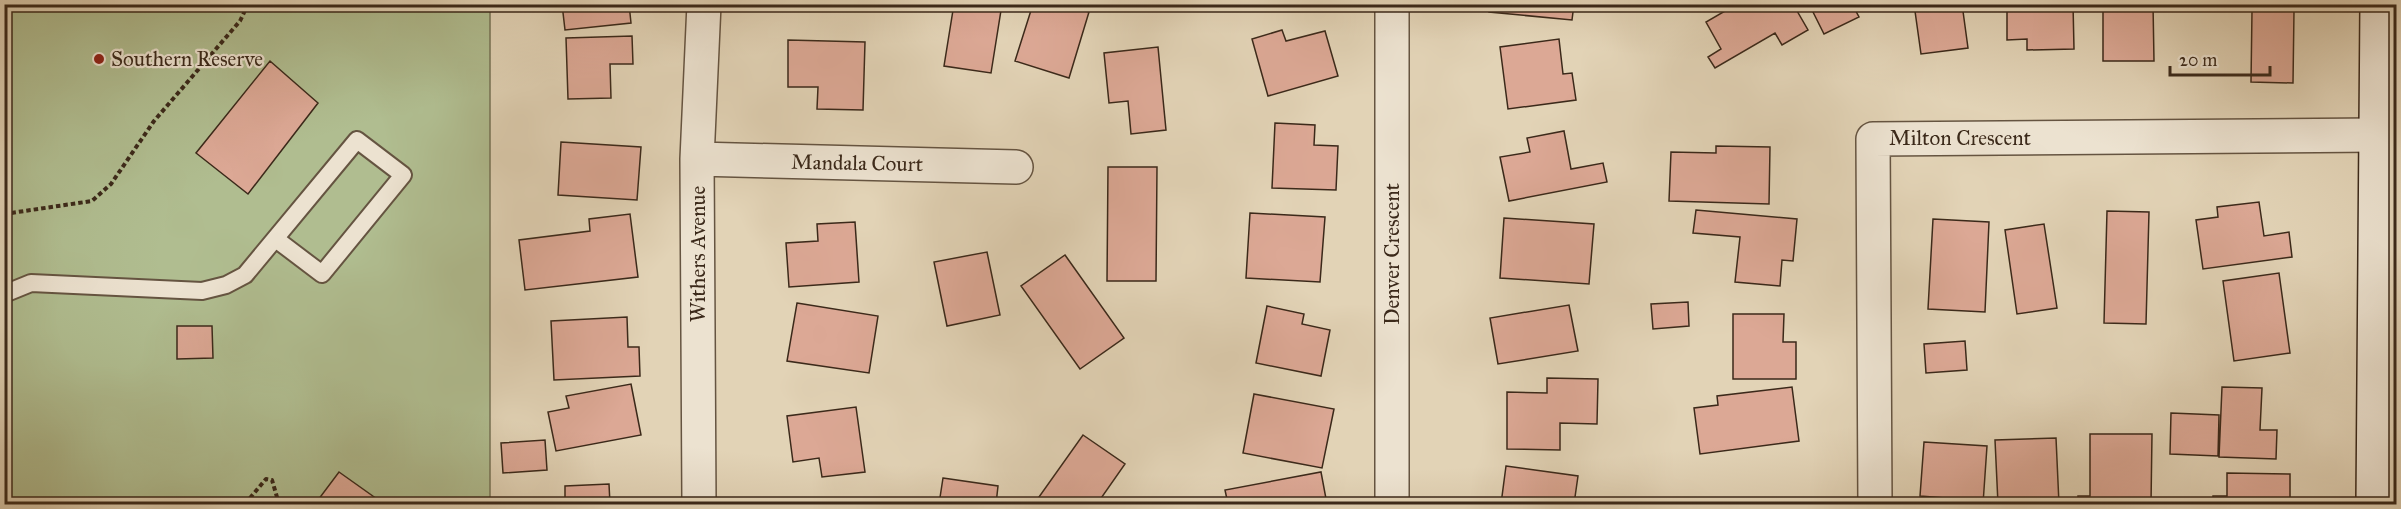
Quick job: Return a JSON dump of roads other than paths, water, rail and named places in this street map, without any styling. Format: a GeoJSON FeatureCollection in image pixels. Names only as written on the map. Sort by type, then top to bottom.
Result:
{"type":"FeatureCollection","features":[{"type":"Feature","properties":{"kind":"street","name":"Withers Avenue"},"geometry":{"type":"LineString","coordinates":[[699,504],[698,159],[704,4]]}},
{"type":"Feature","properties":{"kind":"street","name":"Denver Crescent"},"geometry":{"type":"LineString","coordinates":[[1392,4],[1392,504]]}},
{"type":"Feature","properties":{"kind":"street"},"geometry":{"type":"LineString","coordinates":[[2373,504],[2377,4]]}},
{"type":"Feature","properties":{"kind":"street","name":"Milton Crescent"},"geometry":{"type":"LineString","coordinates":[[1875,504],[1873,139],[2377,135]]}},
{"type":"Feature","properties":{"kind":"street","name":"Mandala Court"},"geometry":{"type":"LineString","coordinates":[[698,159],[1016,167]]}},
{"type":"Feature","properties":{"kind":"lane"},"geometry":{"type":"LineString","coordinates":[[4,294],[31,283],[202,291],[226,285],[245,275],[277,240],[357,140],[403,175],[322,274],[277,240]]}},
{"type":"Feature","properties":{"kind":"place","name":"Southern Reserve"},"geometry":{"type":"Point","coordinates":[99,59]}}]}
